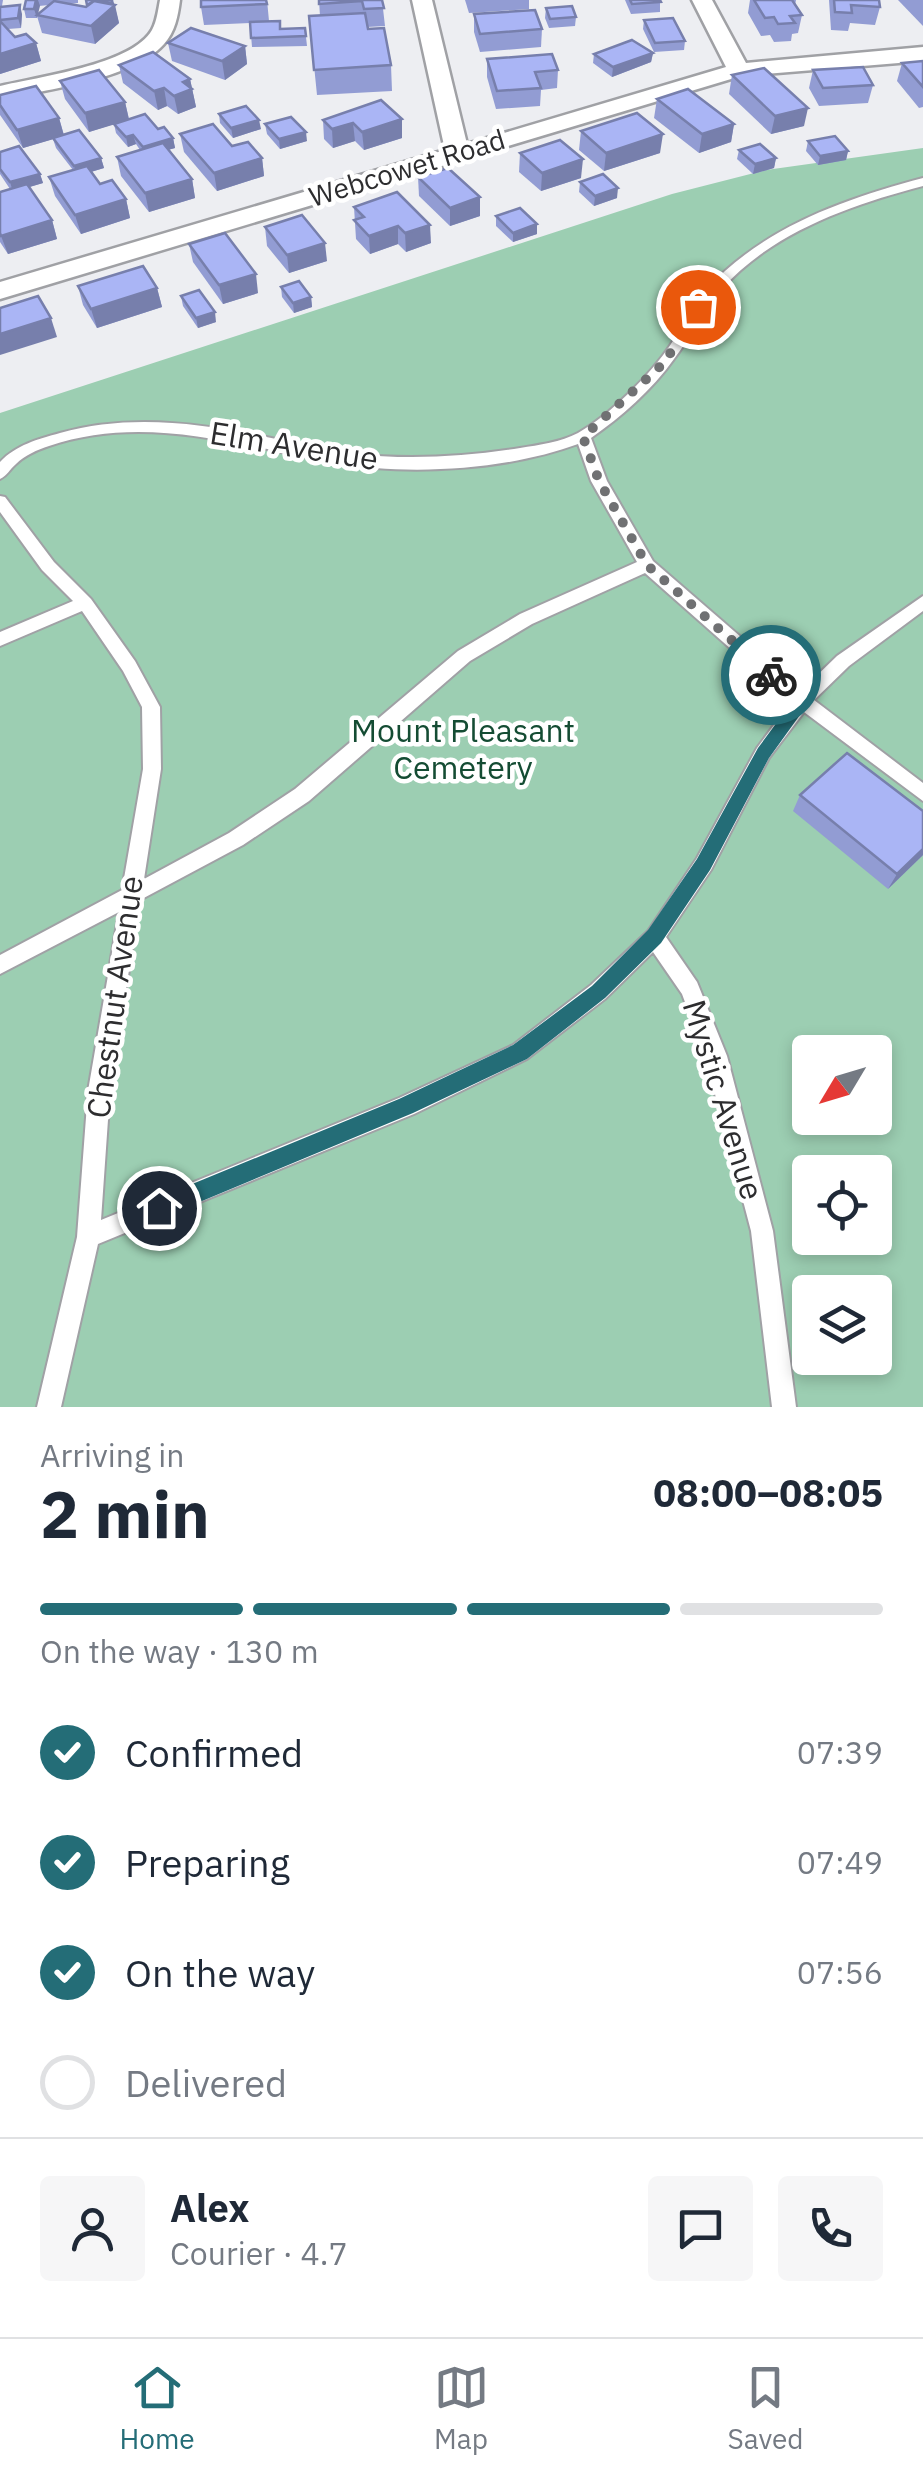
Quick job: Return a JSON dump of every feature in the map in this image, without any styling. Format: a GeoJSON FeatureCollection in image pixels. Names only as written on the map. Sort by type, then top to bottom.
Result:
{"type":"FeatureCollection","features":[{"type":"Feature","properties":{"kind":"street"},"geometry":{"type":"LineString","coordinates":[[0,92],[132,56],[156,42],[166,23],[170,0]]}},
{"type":"Feature","properties":{"kind":"street"},"geometry":{"type":"LineString","coordinates":[[422,0],[456,153]]}},
{"type":"Feature","properties":{"kind":"street"},"geometry":{"type":"LineString","coordinates":[[702,0],[739,70]]}},
{"type":"Feature","properties":{"kind":"street","name":"Webcowet Road"},"geometry":{"type":"LineString","coordinates":[[0,291],[739,70],[923,54]]}},
{"type":"Feature","properties":{"kind":"lane"},"geometry":{"type":"LineString","coordinates":[[916,187],[841,204],[756,253],[698,307],[665,362],[583,437],[599,481],[647,565],[674,593],[802,701],[923,793]]}},
{"type":"Feature","properties":{"kind":"lane","name":"Elm Avenue"},"geometry":{"type":"LineString","coordinates":[[0,474],[9,459],[28,448],[116,425],[222,434],[344,459],[402,462],[474,459],[583,437]]}},
{"type":"Feature","properties":{"kind":"lane"},"geometry":{"type":"LineString","coordinates":[[0,502],[48,566],[85,603],[0,639]]}},
{"type":"Feature","properties":{"kind":"lane"},"geometry":{"type":"LineString","coordinates":[[0,966],[129,893],[236,839],[302,795],[464,656],[526,618],[647,565]]}},
{"type":"Feature","properties":{"kind":"lane"},"geometry":{"type":"LineString","coordinates":[[88,1238],[406,1106],[520,1052],[598,992],[654,936],[704,864],[764,753],[802,701],[843,661],[923,602]]}},
{"type":"Feature","properties":{"kind":"lane","name":"Chestnut Avenue"},"geometry":{"type":"LineString","coordinates":[[49,1407],[88,1238],[99,1092],[152,770],[151,708],[129,666],[85,603]]}},
{"type":"Feature","properties":{"kind":"lane","name":"Mystic Avenue"},"geometry":{"type":"LineString","coordinates":[[654,936],[690,989],[716,1056],[762,1231],[784,1407]]}},
{"type":"Feature","properties":{"kind":"green space","name":"Mount Pleasant Cemetery"},"geometry":{"type":"Polygon","coordinates":[[[923,148],[923,1407],[0,1407],[0,413],[672,194],[766,170],[923,148]]]}},
{"type":"Feature","properties":{"kind":"building"},"geometry":{"type":"Polygon","coordinates":[[[26,0],[36,0],[34,9],[24,9],[26,0]]]}},
{"type":"Feature","properties":{"kind":"building"},"geometry":{"type":"Polygon","coordinates":[[[201,0],[266,0],[267,4],[201,7],[201,0]]]}},
{"type":"Feature","properties":{"kind":"building"},"geometry":{"type":"Polygon","coordinates":[[[319,0],[382,0],[384,8],[364,9],[362,1],[319,4],[319,0]]]}},
{"type":"Feature","properties":{"kind":"building"},"geometry":{"type":"Polygon","coordinates":[[[630,0],[660,0],[661,2],[632,4],[630,0]]]}},
{"type":"Feature","properties":{"kind":"building"},"geometry":{"type":"Polygon","coordinates":[[[754,0],[792,0],[802,15],[790,16],[795,23],[778,24],[774,17],[765,18],[754,0]]]}},
{"type":"Feature","properties":{"kind":"building"},"geometry":{"type":"Polygon","coordinates":[[[834,0],[879,0],[880,7],[851,5],[852,13],[835,12],[834,0]]]}},
{"type":"Feature","properties":{"kind":"building"},"geometry":{"type":"Polygon","coordinates":[[[54,1],[86,7],[94,1],[115,5],[91,26],[37,15],[54,1]]]}},
{"type":"Feature","properties":{"kind":"building"},"geometry":{"type":"Polygon","coordinates":[[[20,5],[18,18],[0,20],[0,7],[20,5]]]}},
{"type":"Feature","properties":{"kind":"building"},"geometry":{"type":"Polygon","coordinates":[[[572,6],[576,17],[550,19],[546,8],[572,6]]]}},
{"type":"Feature","properties":{"kind":"building"},"geometry":{"type":"Polygon","coordinates":[[[535,10],[542,29],[480,34],[474,14],[535,10]]]}},
{"type":"Feature","properties":{"kind":"building"},"geometry":{"type":"Polygon","coordinates":[[[365,13],[368,29],[384,28],[391,65],[314,70],[309,16],[365,13]]]}},
{"type":"Feature","properties":{"kind":"building"},"geometry":{"type":"Polygon","coordinates":[[[673,18],[685,41],[655,43],[644,20],[673,18]]]}},
{"type":"Feature","properties":{"kind":"building"},"geometry":{"type":"Polygon","coordinates":[[[0,21],[15,37],[26,34],[36,43],[0,54],[0,21]]]}},
{"type":"Feature","properties":{"kind":"building"},"geometry":{"type":"Polygon","coordinates":[[[280,21],[280,29],[305,28],[306,36],[251,38],[250,22],[280,21]]]}},
{"type":"Feature","properties":{"kind":"building"},"geometry":{"type":"Polygon","coordinates":[[[191,28],[245,46],[222,61],[168,43],[191,28]]]}},
{"type":"Feature","properties":{"kind":"building"},"geometry":{"type":"Polygon","coordinates":[[[632,40],[653,53],[613,67],[594,54],[632,40]]]}},
{"type":"Feature","properties":{"kind":"building"},"geometry":{"type":"Polygon","coordinates":[[[153,52],[190,79],[183,82],[192,89],[174,96],[164,88],[154,91],[119,65],[153,52]]]}},
{"type":"Feature","properties":{"kind":"building"},"geometry":{"type":"Polygon","coordinates":[[[552,54],[558,70],[535,72],[541,88],[497,91],[487,59],[552,54]]]}},
{"type":"Feature","properties":{"kind":"building"},"geometry":{"type":"Polygon","coordinates":[[[923,61],[923,87],[902,63],[923,61]]]}},
{"type":"Feature","properties":{"kind":"building"},"geometry":{"type":"Polygon","coordinates":[[[863,67],[873,85],[823,88],[813,70],[863,67]]]}},
{"type":"Feature","properties":{"kind":"building"},"geometry":{"type":"Polygon","coordinates":[[[764,68],[808,108],[775,116],[732,75],[764,68]]]}},
{"type":"Feature","properties":{"kind":"building"},"geometry":{"type":"Polygon","coordinates":[[[99,70],[125,102],[85,113],[60,81],[99,70]]]}},
{"type":"Feature","properties":{"kind":"building"},"geometry":{"type":"Polygon","coordinates":[[[36,86],[59,118],[17,130],[0,105],[0,95],[36,86]]]}},
{"type":"Feature","properties":{"kind":"building"},"geometry":{"type":"Polygon","coordinates":[[[688,89],[734,124],[702,134],[657,99],[688,89]]]}},
{"type":"Feature","properties":{"kind":"building"},"geometry":{"type":"Polygon","coordinates":[[[381,100],[402,119],[362,132],[353,123],[332,129],[323,120],[381,100]]]}},
{"type":"Feature","properties":{"kind":"building"},"geometry":{"type":"Polygon","coordinates":[[[246,106],[259,120],[231,128],[219,114],[246,106]]]}},
{"type":"Feature","properties":{"kind":"building"},"geometry":{"type":"Polygon","coordinates":[[[637,113],[663,134],[606,153],[581,131],[637,113]]]}},
{"type":"Feature","properties":{"kind":"building"},"geometry":{"type":"Polygon","coordinates":[[[145,114],[173,138],[143,147],[133,135],[126,137],[114,124],[145,114]]]}},
{"type":"Feature","properties":{"kind":"building"},"geometry":{"type":"Polygon","coordinates":[[[291,117],[306,132],[279,139],[265,124],[291,117]]]}},
{"type":"Feature","properties":{"kind":"building"},"geometry":{"type":"Polygon","coordinates":[[[213,124],[232,146],[248,142],[262,158],[214,173],[180,134],[213,124]]]}},
{"type":"Feature","properties":{"kind":"building"},"geometry":{"type":"Polygon","coordinates":[[[79,130],[101,158],[74,166],[53,138],[79,130]]]}},
{"type":"Feature","properties":{"kind":"building"},"geometry":{"type":"Polygon","coordinates":[[[835,136],[848,151],[820,156],[808,141],[835,136]]]}},
{"type":"Feature","properties":{"kind":"building"},"geometry":{"type":"Polygon","coordinates":[[[560,140],[583,159],[542,173],[520,153],[560,140]]]}},
{"type":"Feature","properties":{"kind":"building"},"geometry":{"type":"Polygon","coordinates":[[[163,143],[192,179],[145,193],[117,157],[163,143]]]}},
{"type":"Feature","properties":{"kind":"building"},"geometry":{"type":"Polygon","coordinates":[[[760,144],[776,158],[755,164],[739,150],[760,144]]]}},
{"type":"Feature","properties":{"kind":"building"},"geometry":{"type":"Polygon","coordinates":[[[19,146],[40,174],[10,182],[0,169],[0,152],[19,146]]]}},
{"type":"Feature","properties":{"kind":"building"},"geometry":{"type":"Polygon","coordinates":[[[87,166],[100,184],[112,180],[126,199],[75,215],[49,177],[87,166]]]}},
{"type":"Feature","properties":{"kind":"building"},"geometry":{"type":"Polygon","coordinates":[[[448,168],[480,197],[450,208],[418,177],[448,168]]]}},
{"type":"Feature","properties":{"kind":"building"},"geometry":{"type":"Polygon","coordinates":[[[603,174],[618,188],[595,196],[580,182],[603,174]]]}},
{"type":"Feature","properties":{"kind":"building"},"geometry":{"type":"Polygon","coordinates":[[[27,184],[52,220],[1,236],[0,192],[27,184]]]}},
{"type":"Feature","properties":{"kind":"building"},"geometry":{"type":"Polygon","coordinates":[[[397,192],[430,225],[405,233],[398,226],[369,236],[354,220],[364,217],[354,207],[397,192]]]}},
{"type":"Feature","properties":{"kind":"building"},"geometry":{"type":"Polygon","coordinates":[[[520,208],[537,224],[513,233],[496,216],[520,208]]]}},
{"type":"Feature","properties":{"kind":"building"},"geometry":{"type":"Polygon","coordinates":[[[302,215],[325,243],[287,255],[265,227],[302,215]]]}},
{"type":"Feature","properties":{"kind":"building"},"geometry":{"type":"Polygon","coordinates":[[[225,233],[256,274],[219,285],[189,244],[225,233]]]}},
{"type":"Feature","properties":{"kind":"building"},"geometry":{"type":"Polygon","coordinates":[[[143,266],[157,288],[91,309],[78,286],[143,266]]]}},
{"type":"Feature","properties":{"kind":"building"},"geometry":{"type":"Polygon","coordinates":[[[299,281],[311,297],[293,303],[281,287],[299,281]]]}},
{"type":"Feature","properties":{"kind":"building"},"geometry":{"type":"Polygon","coordinates":[[[199,290],[215,312],[196,318],[181,296],[199,290]]]}},
{"type":"Feature","properties":{"kind":"building"},"geometry":{"type":"Polygon","coordinates":[[[38,296],[51,318],[0,334],[0,308],[38,296]]]}},
{"type":"Feature","properties":{"kind":"building"},"geometry":{"type":"Polygon","coordinates":[[[847,753],[923,811],[923,849],[897,874],[800,795],[847,753]]]}},
{"type":"Feature","properties":{"kind":"way so far"},"geometry":{"type":"LineString","coordinates":[[698,307],[665,362],[583,437],[599,481],[647,565],[674,593],[771,675]]}},
{"type":"Feature","properties":{"kind":"route"},"geometry":{"type":"LineString","coordinates":[[159,1208],[406,1106],[520,1052],[598,992],[654,936],[704,864],[764,753],[802,701],[771,675]]}}]}
